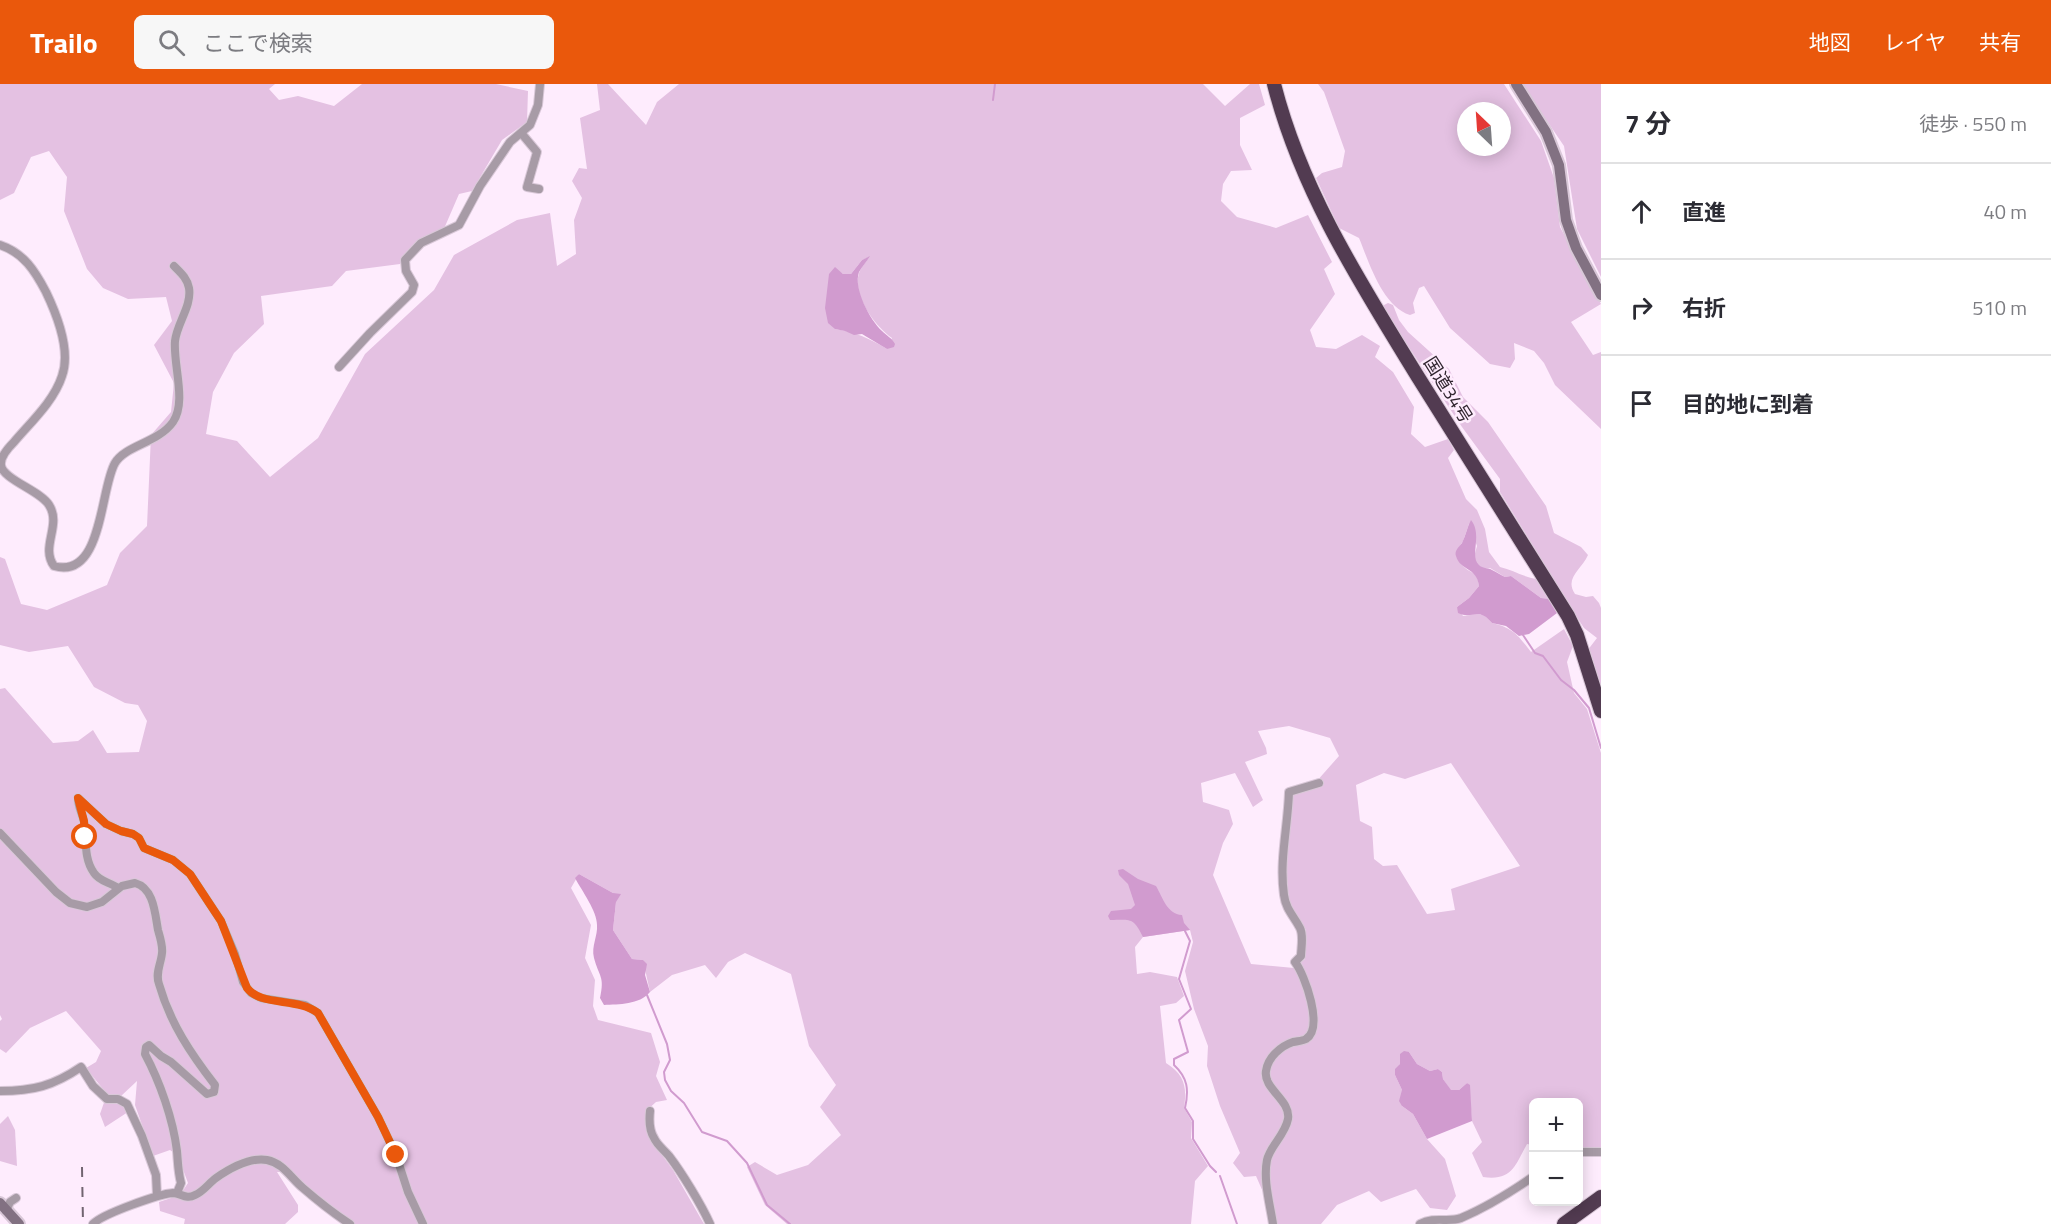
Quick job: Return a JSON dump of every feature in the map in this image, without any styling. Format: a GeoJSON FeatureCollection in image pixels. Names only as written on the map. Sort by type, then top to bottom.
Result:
{"type":"FeatureCollection","features":[{"type":"Feature","properties":{"kind":"highway","name":"国道34号"},"geometry":{"type":"LineString","coordinates":[[1274,84],[1289,134],[1306,178],[1332,232],[1382,318],[1568,616],[1577,635],[1601,711]]}},
{"type":"Feature","properties":{"kind":"highway"},"geometry":{"type":"LineString","coordinates":[[1564,1224],[1601,1197]]}},
{"type":"Feature","properties":{"kind":"street"},"geometry":{"type":"LineString","coordinates":[[339,367],[412,292],[414,285],[406,271],[405,260],[421,243],[459,225],[480,186],[510,142],[530,125],[535,116],[540,84]]}},
{"type":"Feature","properties":{"kind":"street"},"geometry":{"type":"LineString","coordinates":[[1516,84],[1546,132],[1559,165],[1566,220],[1576,248],[1601,295]]}},
{"type":"Feature","properties":{"kind":"street"},"geometry":{"type":"LineString","coordinates":[[522,134],[537,152],[527,187],[539,189]]}},
{"type":"Feature","properties":{"kind":"street"},"geometry":{"type":"LineString","coordinates":[[0,245],[16,251],[33,268],[50,301],[63,344],[65,364],[62,377],[35,418],[9,447],[1,465],[5,472],[46,499],[52,509],[54,525],[49,546],[50,557],[54,566],[60,567],[69,567],[80,561],[92,542],[101,516],[109,475],[119,457],[162,434],[177,415],[179,394],[175,361],[176,340],[189,298],[189,289],[184,276],[174,266]]}},
{"type":"Feature","properties":{"kind":"street"},"geometry":{"type":"LineString","coordinates":[[1273,1224],[1266,1182],[1267,1159],[1279,1140],[1288,1118],[1285,1105],[1266,1076],[1266,1069],[1281,1047],[1307,1039],[1312,1032],[1312,1004],[1303,972],[1295,962],[1301,956],[1302,936],[1300,928],[1290,915],[1284,895],[1282,855],[1288,823],[1289,792],[1319,783]]}},
{"type":"Feature","properties":{"kind":"street"},"geometry":{"type":"LineString","coordinates":[[177,1193],[182,1183],[177,1166],[177,1151],[163,1092],[146,1054],[146,1047],[149,1045],[207,1094],[214,1092],[215,1085],[192,1054],[167,1009],[158,981],[162,950],[153,902],[140,884],[135,883],[118,888],[94,875],[86,852],[84,821],[78,798],[106,824],[133,834],[139,838],[144,848],[173,860],[190,874],[221,921],[232,946],[243,982],[250,993],[261,998],[305,1005],[318,1013],[378,1117],[423,1224]]}},
{"type":"Feature","properties":{"kind":"street"},"geometry":{"type":"LineString","coordinates":[[0,833],[56,892],[70,903],[87,907],[102,902],[118,888]]}},
{"type":"Feature","properties":{"kind":"street"},"geometry":{"type":"LineString","coordinates":[[0,1091],[24,1091],[47,1086],[81,1067],[93,1086],[107,1099],[127,1104],[156,1175],[157,1195]]}},
{"type":"Feature","properties":{"kind":"street"},"geometry":{"type":"LineString","coordinates":[[650,1111],[651,1131],[655,1141],[678,1170],[710,1224]]}},
{"type":"Feature","properties":{"kind":"street"},"geometry":{"type":"LineString","coordinates":[[1583,1152],[1601,1152]]}},
{"type":"Feature","properties":{"kind":"street"},"geometry":{"type":"LineString","coordinates":[[93,1224],[107,1215],[157,1195],[177,1193],[187,1197],[195,1195],[217,1178],[240,1166],[254,1160],[266,1160],[283,1168],[309,1194],[350,1224]]}},
{"type":"Feature","properties":{"kind":"street"},"geometry":{"type":"LineString","coordinates":[[1420,1224],[1434,1219],[1460,1218],[1504,1197],[1529,1179]]}},
{"type":"Feature","properties":{"kind":"street"},"geometry":{"type":"LineString","coordinates":[[16,1198],[3,1207],[19,1224]]}},
{"type":"Feature","properties":{"kind":"shaded area"},"geometry":{"type":"Polygon","coordinates":[[[0,84],[275,84],[269,89],[279,100],[298,96],[334,106],[362,84],[496,84],[528,91],[527,122],[502,140],[472,191],[459,194],[443,231],[415,243],[400,264],[346,271],[332,286],[261,296],[264,324],[234,353],[213,392],[206,434],[237,441],[270,477],[318,438],[365,354],[434,290],[454,255],[517,220],[550,213],[557,266],[576,254],[574,220],[582,198],[572,181],[579,168],[587,169],[580,118],[600,110],[597,84],[608,84],[646,125],[657,102],[679,84],[1203,84],[1225,106],[1250,84],[1259,84],[1265,105],[1240,118],[1240,145],[1252,170],[1231,171],[1223,184],[1221,201],[1237,217],[1276,228],[1308,215],[1332,262],[1324,269],[1335,294],[1310,330],[1316,347],[1336,349],[1362,335],[1380,346],[1375,357],[1393,372],[1414,407],[1411,434],[1425,447],[1448,439],[1454,450],[1448,458],[1466,499],[1477,510],[1485,529],[1489,552],[1500,567],[1537,579],[1551,599],[1541,598],[1511,576],[1505,577],[1490,568],[1482,568],[1476,563],[1474,557],[1477,546],[1469,524],[1456,552],[1463,566],[1476,575],[1479,586],[1457,607],[1463,616],[1482,615],[1492,623],[1505,627],[1514,633],[1531,652],[1564,629],[1573,646],[1567,662],[1574,693],[1587,709],[1601,753],[1601,1147],[1583,1148],[1583,1098],[1529,1098],[1529,1144],[1527,1144],[1507,1174],[1493,1178],[1483,1177],[1472,1153],[1482,1142],[1472,1121],[1469,1085],[1467,1083],[1459,1090],[1451,1091],[1443,1079],[1442,1072],[1438,1069],[1430,1071],[1417,1064],[1409,1052],[1395,1075],[1402,1090],[1402,1106],[1413,1114],[1427,1139],[1445,1159],[1456,1196],[1447,1210],[1430,1208],[1416,1189],[1381,1202],[1369,1191],[1337,1205],[1321,1224],[1277,1224],[1256,1176],[1244,1177],[1233,1163],[1240,1153],[1220,1106],[1207,1066],[1208,1046],[1194,1009],[1185,971],[1193,942],[1190,930],[1143,937],[1135,947],[1137,974],[1150,972],[1177,977],[1184,996],[1176,1003],[1160,1006],[1166,1063],[1181,1077],[1185,1088],[1184,1108],[1192,1122],[1191,1138],[1208,1166],[1195,1181],[1191,1224],[787,1224],[765,1205],[747,1167],[755,1162],[777,1175],[808,1165],[841,1135],[820,1107],[836,1085],[809,1046],[791,974],[745,953],[728,962],[716,978],[705,965],[672,975],[650,992],[643,960],[632,959],[613,930],[616,902],[613,893],[579,874],[571,888],[591,925],[585,958],[595,980],[593,1006],[598,1020],[651,1033],[660,1062],[656,1076],[667,1100],[656,1102],[645,1112],[649,1137],[673,1170],[704,1224],[354,1224],[342,1218],[315,1195],[281,1172],[277,1172],[298,1205],[298,1212],[285,1224],[184,1224],[185,1219],[160,1211],[159,1202],[180,1195],[188,1183],[178,1156],[170,1150],[153,1156],[135,1105],[137,1081],[120,1097],[128,1112],[105,1127],[100,1114],[107,1094],[86,1068],[96,1062],[101,1051],[66,1011],[30,1028],[6,1053],[0,1049],[0,1021],[2,1019],[0,1015],[0,689],[5,688],[53,743],[78,741],[93,730],[107,753],[139,752],[147,721],[138,705],[125,703],[94,687],[68,646],[29,652],[0,645],[0,557],[5,559],[21,604],[47,610],[107,585],[120,553],[147,526],[151,435],[171,412],[174,383],[154,345],[172,321],[166,297],[128,299],[103,288],[87,269],[64,211],[67,177],[49,151],[31,157],[14,193],[0,200],[0,84]],[[869,257],[862,260],[851,274],[843,274],[834,268],[835,329],[862,336],[887,349],[892,338],[866,310],[859,291],[859,273],[869,257]],[[1289,726],[1258,731],[1267,754],[1245,762],[1263,800],[1253,807],[1235,773],[1201,783],[1203,802],[1229,810],[1233,824],[1223,843],[1213,875],[1251,964],[1294,968],[1305,959],[1306,930],[1289,905],[1285,857],[1293,788],[1316,782],[1339,756],[1330,738],[1289,726]],[[1451,763],[1405,779],[1384,773],[1356,785],[1360,821],[1372,827],[1374,859],[1383,866],[1397,865],[1427,914],[1455,910],[1451,889],[1520,866],[1451,763]]]}},
{"type":"Feature","properties":{"kind":"shaded area"},"geometry":{"type":"Polygon","coordinates":[[[1318,84],[1504,84],[1541,141],[1554,178],[1560,227],[1601,304],[1571,322],[1593,355],[1601,352],[1601,429],[1555,385],[1544,363],[1534,351],[1514,343],[1515,359],[1510,368],[1490,364],[1450,328],[1424,286],[1419,288],[1413,303],[1415,313],[1410,315],[1392,303],[1372,271],[1359,238],[1339,228],[1316,178],[1322,173],[1342,167],[1345,151],[1324,92],[1318,84]]]}},
{"type":"Feature","properties":{"kind":"shaded area"},"geometry":{"type":"Polygon","coordinates":[[[1522,84],[1601,84],[1601,277],[1577,229],[1564,146],[1522,84]]]}},
{"type":"Feature","properties":{"kind":"shaded area"},"geometry":{"type":"Polygon","coordinates":[[[870,256],[859,272],[858,286],[860,295],[877,326],[895,344],[894,347],[887,349],[862,334],[854,335],[835,329],[828,323],[825,308],[829,274],[835,267],[843,274],[851,274],[862,260],[870,256]]]}},
{"type":"Feature","properties":{"kind":"shaded area"},"geometry":{"type":"Polygon","coordinates":[[[1388,303],[1393,305],[1399,320],[1408,332],[1449,369],[1463,397],[1488,422],[1546,506],[1554,533],[1581,547],[1588,555],[1573,578],[1572,588],[1575,594],[1593,596],[1601,608],[1601,691],[1587,651],[1597,638],[1584,628],[1578,619],[1500,492],[1500,479],[1462,427],[1384,310],[1384,305],[1388,303]]]}},
{"type":"Feature","properties":{"kind":"shaded area"},"geometry":{"type":"Polygon","coordinates":[[[1471,520],[1476,532],[1475,556],[1479,565],[1505,577],[1511,576],[1541,598],[1551,599],[1557,613],[1529,634],[1519,636],[1506,626],[1492,623],[1483,615],[1458,613],[1457,607],[1479,586],[1475,575],[1458,561],[1456,554],[1471,520]]]}},
{"type":"Feature","properties":{"kind":"shaded area"},"geometry":{"type":"Polygon","coordinates":[[[1123,869],[1138,879],[1156,886],[1169,909],[1182,915],[1184,923],[1190,930],[1143,937],[1131,921],[1110,920],[1108,916],[1111,911],[1131,909],[1135,905],[1128,884],[1119,875],[1118,870],[1123,869]]]}},
{"type":"Feature","properties":{"kind":"shaded area"},"geometry":{"type":"Polygon","coordinates":[[[579,874],[613,893],[621,894],[616,902],[613,930],[632,959],[643,960],[647,964],[645,975],[650,992],[640,999],[628,1003],[604,1005],[600,998],[602,981],[593,954],[597,929],[596,919],[592,907],[575,878],[579,874]]]}},
{"type":"Feature","properties":{"kind":"shaded area"},"geometry":{"type":"Polygon","coordinates":[[[1404,1051],[1409,1052],[1417,1064],[1430,1071],[1438,1069],[1442,1072],[1443,1079],[1451,1090],[1459,1090],[1467,1083],[1470,1085],[1472,1121],[1427,1139],[1413,1114],[1399,1101],[1402,1090],[1395,1075],[1395,1069],[1400,1064],[1400,1054],[1404,1051]]]}},
{"type":"Feature","properties":{"kind":"shaded area"},"geometry":{"type":"Polygon","coordinates":[[[8,1116],[15,1130],[17,1166],[0,1161],[0,1124],[8,1116]]]}},
{"type":"Feature","properties":{"kind":"waterway"},"geometry":{"type":"LineString","coordinates":[[993,100],[995,84]]}},
{"type":"Feature","properties":{"kind":"waterway"},"geometry":{"type":"LineString","coordinates":[[1523,635],[1535,653],[1543,656],[1561,680],[1574,690],[1589,708],[1601,748]]}},
{"type":"Feature","properties":{"kind":"waterway"},"geometry":{"type":"LineString","coordinates":[[1185,931],[1190,941],[1179,979],[1191,1009],[1179,1020],[1188,1052],[1174,1059],[1174,1065],[1185,1080],[1187,1096],[1185,1108],[1193,1121],[1193,1139],[1216,1172]]}},
{"type":"Feature","properties":{"kind":"waterway"},"geometry":{"type":"LineString","coordinates":[[647,995],[667,1044],[670,1060],[664,1072],[665,1080],[671,1091],[684,1103],[702,1132],[727,1141],[747,1163],[767,1205],[790,1224]]}},
{"type":"Feature","properties":{"kind":"waterway"},"geometry":{"type":"LineString","coordinates":[[1220,1176],[1237,1224]]}},
{"type":"Feature","properties":{"kind":"railway"},"geometry":{"type":"LineString","coordinates":[[82,1167],[83,1224]]}},
{"type":"Feature","properties":{"kind":"route"},"geometry":{"type":"LineString","coordinates":[[85,837],[84,821],[78,798],[106,824],[133,834],[139,838],[144,848],[173,860],[190,874],[221,921],[235,954],[243,982],[250,993],[261,998],[305,1005],[318,1013],[378,1117],[396,1155]]}}]}
